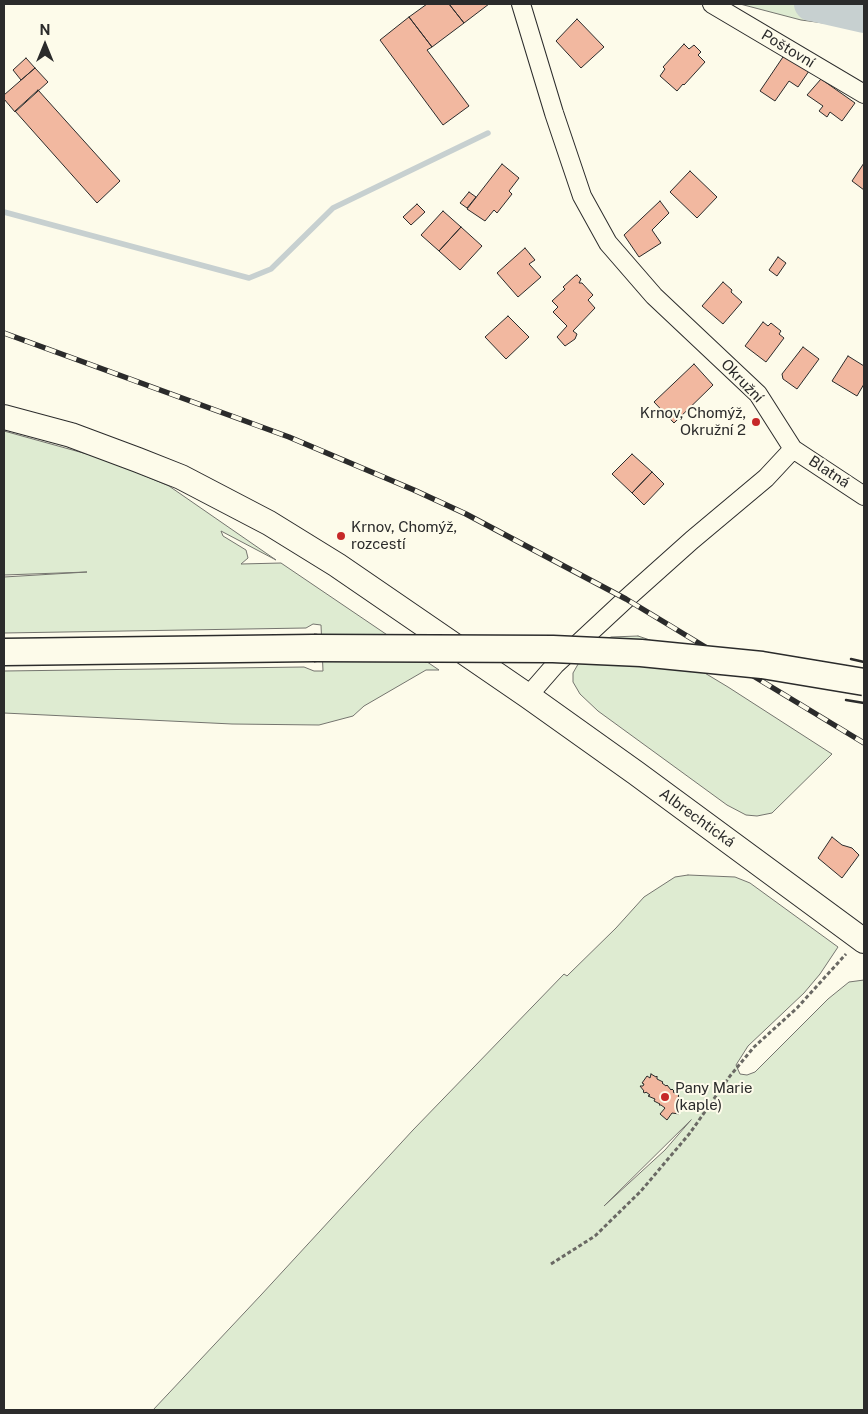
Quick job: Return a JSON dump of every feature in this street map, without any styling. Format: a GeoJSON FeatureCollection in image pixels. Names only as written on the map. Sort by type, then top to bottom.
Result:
{"type":"FeatureCollection","features":[{"type":"Feature","properties":{"kind":"main road","name":"Albrechtická"},"geometry":{"type":"LineString","coordinates":[[4,417],[49,429],[118,452],[181,478],[269,523],[337,565],[528,696],[636,773],[862,940]]}},
{"type":"Feature","properties":{"kind":"main road"},"geometry":{"type":"LineString","coordinates":[[4,652],[314,648],[494,648],[634,652],[753,664],[864,682]]}},
{"type":"Feature","properties":{"kind":"street","name":"Okružní"},"geometry":{"type":"LineString","coordinates":[[521,4],[554,113],[582,196],[608,243],[654,296],[758,394],[793,449]]}},
{"type":"Feature","properties":{"kind":"street","name":"Poštovní"},"geometry":{"type":"LineString","coordinates":[[712,4],[864,94]]}},
{"type":"Feature","properties":{"kind":"street","name":"Blatná"},"geometry":{"type":"LineString","coordinates":[[793,449],[864,496]]}},
{"type":"Feature","properties":{"kind":"street"},"geometry":{"type":"LineString","coordinates":[[528,696],[555,666],[626,599],[766,478],[793,449]]}},
{"type":"Feature","properties":{"kind":"path"},"geometry":{"type":"LineString","coordinates":[[551,1264],[595,1236],[641,1192],[690,1133],[730,1076],[754,1047],[798,1008],[862,940]]}},
{"type":"Feature","properties":{"kind":"green space"},"geometry":{"type":"Polygon","coordinates":[[[740,4],[864,4],[864,32],[831,24],[801,20],[740,4]]]}},
{"type":"Feature","properties":{"kind":"green space"},"geometry":{"type":"Polygon","coordinates":[[[4,431],[105,459],[169,486],[276,560],[221,531],[223,536],[246,550],[248,558],[241,564],[281,563],[439,670],[426,670],[364,706],[353,716],[319,725],[232,724],[4,713],[4,671],[304,667],[314,671],[323,671],[321,625],[313,624],[306,628],[4,633],[4,577],[87,572],[4,575],[4,431]]]}},
{"type":"Feature","properties":{"kind":"green space"},"geometry":{"type":"Polygon","coordinates":[[[638,636],[650,640],[728,687],[832,754],[772,813],[757,816],[746,815],[727,805],[598,711],[580,694],[573,682],[573,673],[581,659],[602,642],[611,637],[638,636]]]}},
{"type":"Feature","properties":{"kind":"green space"},"geometry":{"type":"Polygon","coordinates":[[[688,875],[735,877],[750,883],[838,947],[820,974],[804,993],[748,1046],[736,1065],[740,1074],[747,1075],[755,1072],[828,999],[849,982],[864,980],[864,1410],[153,1410],[413,1130],[564,974],[567,976],[616,928],[644,897],[675,877],[688,875]],[[691,1120],[604,1206],[665,1150],[691,1120]]]}},
{"type":"Feature","properties":{"kind":"building"},"geometry":{"type":"Polygon","coordinates":[[[427,4],[449,4],[464,23],[432,47],[409,17],[427,4]]]}},
{"type":"Feature","properties":{"kind":"building"},"geometry":{"type":"Polygon","coordinates":[[[449,4],[489,4],[464,23],[449,4]]]}},
{"type":"Feature","properties":{"kind":"building"},"geometry":{"type":"Polygon","coordinates":[[[409,17],[432,47],[427,50],[469,106],[443,125],[380,40],[409,17]]]}},
{"type":"Feature","properties":{"kind":"building"},"geometry":{"type":"Polygon","coordinates":[[[577,19],[604,47],[581,68],[556,41],[577,19]]]}},
{"type":"Feature","properties":{"kind":"building"},"geometry":{"type":"Polygon","coordinates":[[[684,44],[689,49],[694,45],[701,52],[698,55],[705,62],[677,91],[660,76],[665,69],[663,67],[684,44]]]}},
{"type":"Feature","properties":{"kind":"building"},"geometry":{"type":"Polygon","coordinates":[[[785,54],[809,71],[798,87],[789,81],[775,101],[760,91],[785,54]]]}},
{"type":"Feature","properties":{"kind":"building"},"geometry":{"type":"Polygon","coordinates":[[[26,58],[35,68],[21,80],[13,70],[26,58]]]}},
{"type":"Feature","properties":{"kind":"building"},"geometry":{"type":"Polygon","coordinates":[[[35,68],[48,82],[15,112],[4,99],[4,95],[35,68]]]}},
{"type":"Feature","properties":{"kind":"building"},"geometry":{"type":"Polygon","coordinates":[[[821,79],[855,103],[842,121],[830,112],[827,117],[819,111],[823,106],[807,95],[821,79]]]}},
{"type":"Feature","properties":{"kind":"building"},"geometry":{"type":"Polygon","coordinates":[[[38,90],[120,181],[97,203],[15,111],[38,90]]]}},
{"type":"Feature","properties":{"kind":"building"},"geometry":{"type":"Polygon","coordinates":[[[864,163],[864,190],[852,181],[864,163]]]}},
{"type":"Feature","properties":{"kind":"building"},"geometry":{"type":"Polygon","coordinates":[[[502,164],[519,178],[509,191],[512,194],[497,213],[494,210],[485,221],[467,209],[502,164]]]}},
{"type":"Feature","properties":{"kind":"building"},"geometry":{"type":"Polygon","coordinates":[[[690,171],[717,197],[697,218],[670,192],[690,171]]]}},
{"type":"Feature","properties":{"kind":"building"},"geometry":{"type":"Polygon","coordinates":[[[469,192],[476,197],[467,208],[460,203],[469,192]]]}},
{"type":"Feature","properties":{"kind":"building"},"geometry":{"type":"Polygon","coordinates":[[[660,201],[669,213],[652,230],[661,243],[639,257],[624,235],[660,201]]]}},
{"type":"Feature","properties":{"kind":"building"},"geometry":{"type":"Polygon","coordinates":[[[417,204],[425,212],[411,225],[403,217],[417,204]]]}},
{"type":"Feature","properties":{"kind":"building"},"geometry":{"type":"Polygon","coordinates":[[[443,211],[461,227],[439,251],[421,235],[443,211]]]}},
{"type":"Feature","properties":{"kind":"building"},"geometry":{"type":"Polygon","coordinates":[[[461,227],[482,246],[460,270],[439,251],[461,227]]]}},
{"type":"Feature","properties":{"kind":"building"},"geometry":{"type":"Polygon","coordinates":[[[525,248],[535,260],[529,264],[541,277],[518,297],[497,273],[525,248]]]}},
{"type":"Feature","properties":{"kind":"building"},"geometry":{"type":"Polygon","coordinates":[[[778,257],[786,263],[777,276],[769,270],[778,257]]]}},
{"type":"Feature","properties":{"kind":"building"},"geometry":{"type":"Polygon","coordinates":[[[577,275],[581,279],[579,283],[582,283],[593,295],[588,300],[595,308],[573,331],[577,334],[575,339],[565,346],[557,337],[567,326],[553,312],[558,307],[552,301],[565,289],[563,287],[577,275]]]}},
{"type":"Feature","properties":{"kind":"building"},"geometry":{"type":"Polygon","coordinates":[[[723,282],[742,302],[723,324],[702,306],[723,282]]]}},
{"type":"Feature","properties":{"kind":"building"},"geometry":{"type":"Polygon","coordinates":[[[508,316],[529,337],[506,359],[485,337],[508,316]]]}},
{"type":"Feature","properties":{"kind":"building"},"geometry":{"type":"Polygon","coordinates":[[[763,322],[768,326],[771,323],[781,331],[779,334],[784,338],[766,362],[745,346],[763,322]]]}},
{"type":"Feature","properties":{"kind":"building"},"geometry":{"type":"Polygon","coordinates":[[[803,347],[819,359],[797,389],[783,379],[782,374],[803,347]]]}},
{"type":"Feature","properties":{"kind":"building"},"geometry":{"type":"Polygon","coordinates":[[[848,356],[864,366],[864,384],[857,396],[832,381],[848,356]]]}},
{"type":"Feature","properties":{"kind":"building"},"geometry":{"type":"Polygon","coordinates":[[[694,364],[713,385],[674,423],[654,402],[694,364]]]}},
{"type":"Feature","properties":{"kind":"building"},"geometry":{"type":"Polygon","coordinates":[[[632,454],[652,472],[632,493],[612,474],[632,454]]]}},
{"type":"Feature","properties":{"kind":"building"},"geometry":{"type":"Polygon","coordinates":[[[652,472],[664,484],[644,505],[632,493],[652,472]]]}},
{"type":"Feature","properties":{"kind":"building"},"geometry":{"type":"Polygon","coordinates":[[[832,837],[842,845],[852,848],[859,855],[842,878],[818,858],[832,837]]]}},
{"type":"Feature","properties":{"kind":"building","name":"Pany Marie (kaple)"},"geometry":{"type":"Polygon","coordinates":[[[651,1074],[657,1076],[657,1079],[679,1095],[681,1100],[683,1099],[682,1106],[684,1107],[678,1112],[679,1114],[672,1113],[667,1120],[660,1114],[665,1108],[654,1101],[655,1099],[648,1096],[650,1095],[646,1092],[643,1092],[640,1086],[643,1086],[644,1084],[642,1083],[647,1076],[650,1078],[651,1074]]]}},
{"type":"Feature","properties":{"kind":"waterway"},"geometry":{"type":"LineString","coordinates":[[811,4],[864,16]]}},
{"type":"Feature","properties":{"kind":"waterway"},"geometry":{"type":"LineString","coordinates":[[4,212],[249,278],[271,269],[333,208],[488,133]]}},
{"type":"Feature","properties":{"kind":"railway"},"geometry":{"type":"LineString","coordinates":[[4,333],[289,437],[466,514],[626,599],[864,743]]}},
{"type":"Feature","properties":{"kind":"wall"},"geometry":{"type":"LineString","coordinates":[[851,659],[864,662]]}},
{"type":"Feature","properties":{"kind":"wall"},"geometry":{"type":"LineString","coordinates":[[846,700],[864,703]]}},
{"type":"Feature","properties":{"kind":"place","name":"Krnov, Chomýž, Okružní 2"},"geometry":{"type":"Point","coordinates":[756,422]}},
{"type":"Feature","properties":{"kind":"place","name":"Krnov, Chomýž, rozcestí"},"geometry":{"type":"Point","coordinates":[341,536]}},
{"type":"Feature","properties":{"kind":"place","name":"Pany Marie (kaple)"},"geometry":{"type":"Point","coordinates":[665,1097]}}]}
